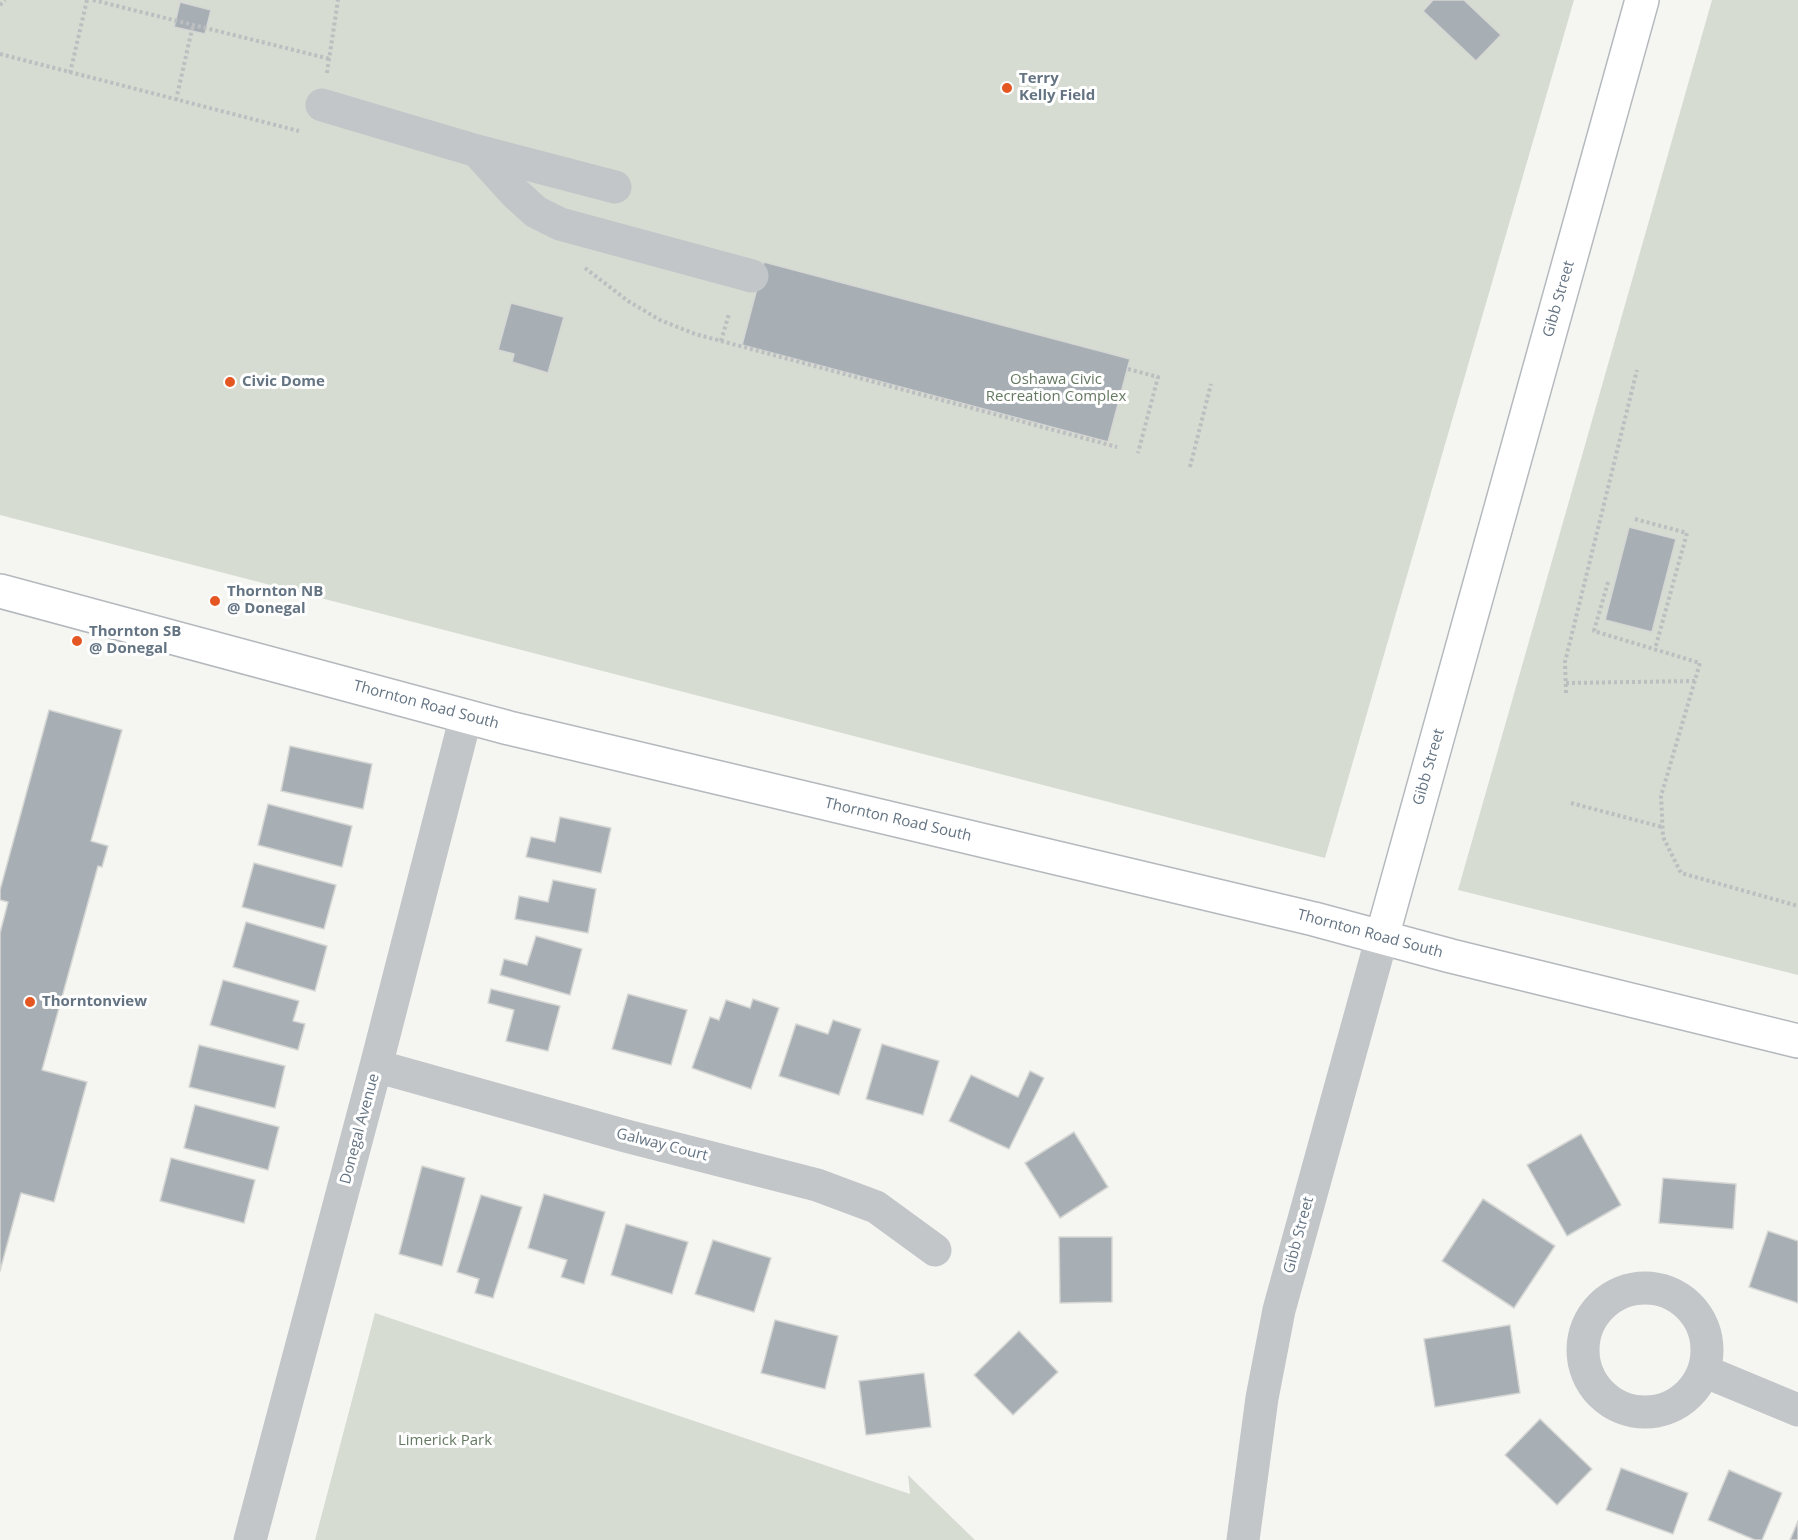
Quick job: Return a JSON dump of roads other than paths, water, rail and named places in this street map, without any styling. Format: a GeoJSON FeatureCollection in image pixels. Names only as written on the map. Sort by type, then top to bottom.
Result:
{"type":"FeatureCollection","features":[{"type":"Feature","properties":{"kind":"main road","name":"Gibb Street"},"geometry":{"type":"LineString","coordinates":[[1382,937],[1642,0]]}},
{"type":"Feature","properties":{"kind":"main road","name":"Thornton Road South"},"geometry":{"type":"LineString","coordinates":[[0,591],[466,716],[1302,916],[1451,956],[1798,1041]]}},
{"type":"Feature","properties":{"kind":"street"},"geometry":{"type":"LineString","coordinates":[[322,105],[477,151],[615,187]]}},
{"type":"Feature","properties":{"kind":"street"},"geometry":{"type":"LineString","coordinates":[[477,151],[515,193],[536,212],[560,224],[752,276]]}},
{"type":"Feature","properties":{"kind":"street","name":"Donegal Avenue"},"geometry":{"type":"LineString","coordinates":[[250,1540],[466,716]]}},
{"type":"Feature","properties":{"kind":"street","name":"Gibb Street"},"geometry":{"type":"LineString","coordinates":[[1243,1540],[1260,1408],[1279,1310],[1382,937]]}},
{"type":"Feature","properties":{"kind":"street","name":"Galway Court"},"geometry":{"type":"LineString","coordinates":[[376,1066],[626,1136],[817,1185],[876,1207],[936,1250]]}},
{"type":"Feature","properties":{"kind":"street"},"geometry":{"type":"LineString","coordinates":[[1704,1371],[1798,1410]]}},
{"type":"Feature","properties":{"kind":"place","name":"Terry Kelly Field"},"geometry":{"type":"Point","coordinates":[1007,88]}},
{"type":"Feature","properties":{"kind":"place","name":"Civic Dome"},"geometry":{"type":"Point","coordinates":[230,382]}},
{"type":"Feature","properties":{"kind":"place","name":"Thornton NB @ Donegal"},"geometry":{"type":"Point","coordinates":[215,601]}},
{"type":"Feature","properties":{"kind":"place","name":"Thornton SB @ Donegal"},"geometry":{"type":"Point","coordinates":[77,641]}},
{"type":"Feature","properties":{"kind":"place","name":"Thorntonview"},"geometry":{"type":"Point","coordinates":[30,1002]}},
{"type":"Feature","properties":{"kind":"park label","name":"Oshawa Civic Recreation Complex"},"geometry":{"type":"Point","coordinates":[1056,388]}},
{"type":"Feature","properties":{"kind":"park label","name":"Limerick Park"},"geometry":{"type":"Point","coordinates":[445,1441]}}]}
